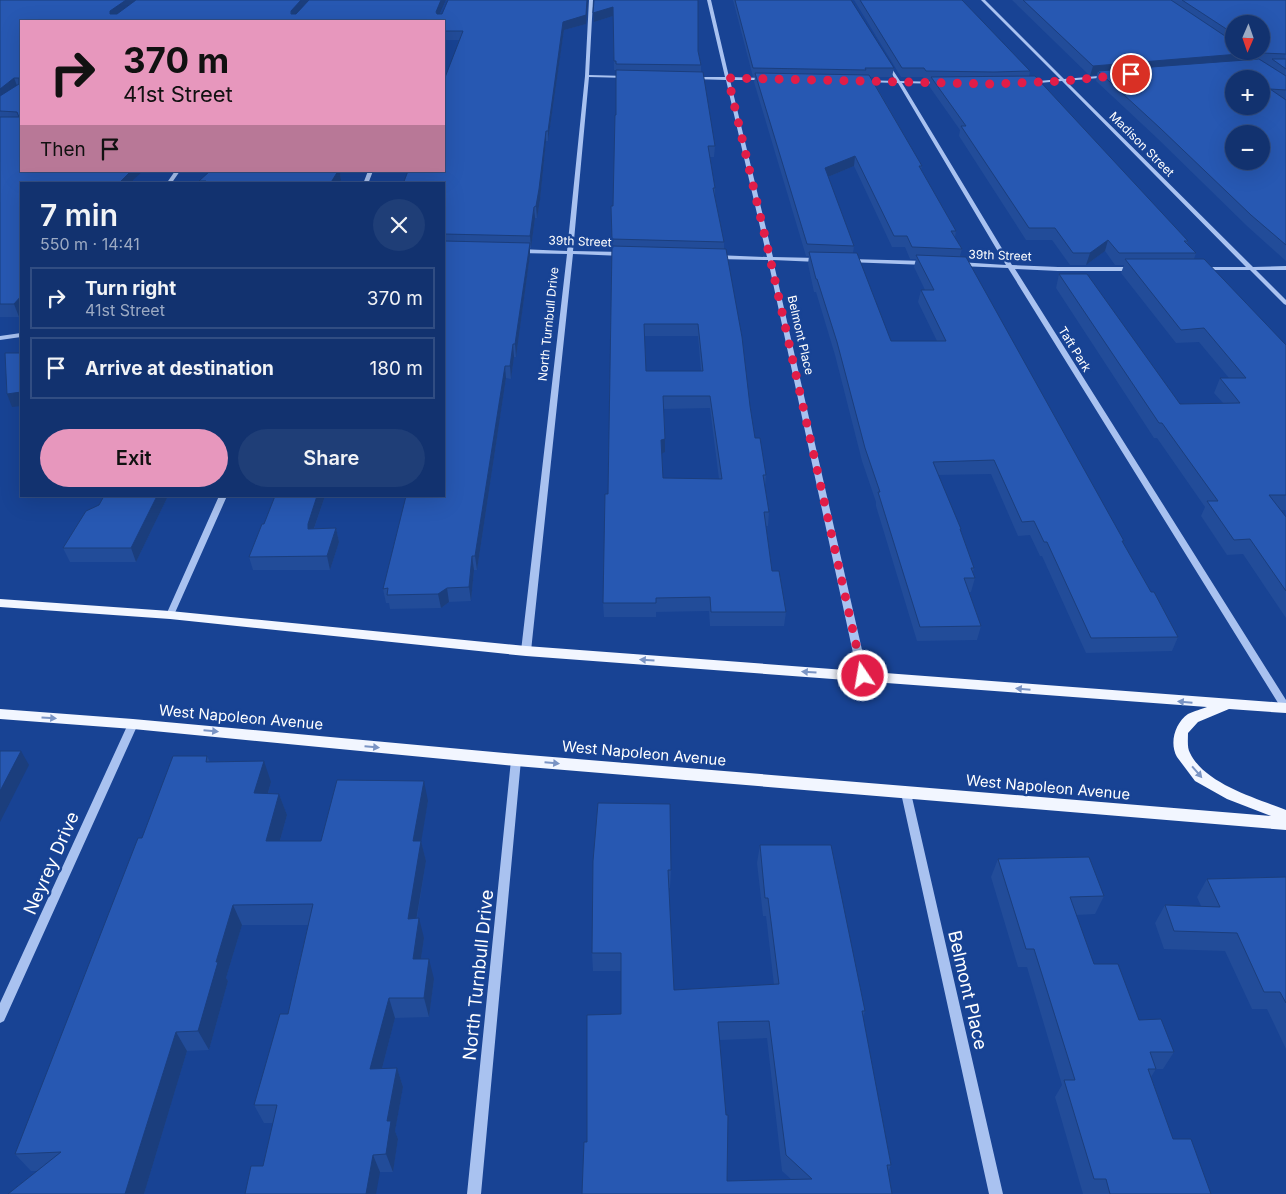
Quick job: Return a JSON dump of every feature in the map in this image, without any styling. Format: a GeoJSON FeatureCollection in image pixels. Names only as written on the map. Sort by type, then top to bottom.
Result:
{"type":"FeatureCollection","features":[{"type":"Feature","properties":{"kind":"main road"},"geometry":{"type":"LineString","coordinates":[[0,603],[170,616],[526,651],[1286,708]]}},
{"type":"Feature","properties":{"kind":"main road"},"geometry":{"type":"LineString","coordinates":[[1228,705],[1193,718],[1181,732],[1182,753],[1200,777],[1232,795],[1286,816]]}},
{"type":"Feature","properties":{"kind":"main road","name":"West Napoleon Avenue"},"geometry":{"type":"LineString","coordinates":[[0,714],[133,724],[516,760],[1286,824]]}},
{"type":"Feature","properties":{"kind":"street","name":"North Turnbull Drive"},"geometry":{"type":"LineString","coordinates":[[526,651],[570,252],[587,76],[591,0]]}},
{"type":"Feature","properties":{"kind":"street","name":"Belmont Place"},"geometry":{"type":"LineString","coordinates":[[709,0],[770,258],[863,676]]}},
{"type":"Feature","properties":{"kind":"street","name":"Madison Street"},"geometry":{"type":"LineString","coordinates":[[982,0],[1286,303]]}},
{"type":"Feature","properties":{"kind":"street","name":"Taft Park"},"geometry":{"type":"LineString","coordinates":[[884,57],[1010,266],[1286,708]]}},
{"type":"Feature","properties":{"kind":"street"},"geometry":{"type":"LineString","coordinates":[[587,76],[634,77]]}},
{"type":"Feature","properties":{"kind":"street"},"geometry":{"type":"LineString","coordinates":[[1019,83],[1119,76]]}},
{"type":"Feature","properties":{"kind":"street"},"geometry":{"type":"LineString","coordinates":[[690,78],[775,79]]}},
{"type":"Feature","properties":{"kind":"street"},"geometry":{"type":"LineString","coordinates":[[860,81],[945,83]]}},
{"type":"Feature","properties":{"kind":"street"},"geometry":{"type":"LineString","coordinates":[[170,182],[177,172]]}},
{"type":"Feature","properties":{"kind":"street","name":"39th Street"},"geometry":{"type":"LineString","coordinates":[[512,250],[627,254]]}},
{"type":"Feature","properties":{"kind":"street"},"geometry":{"type":"LineString","coordinates":[[713,257],[830,260]]}},
{"type":"Feature","properties":{"kind":"street"},"geometry":{"type":"LineString","coordinates":[[840,260],[930,263]]}},
{"type":"Feature","properties":{"kind":"street","name":"39th Street"},"geometry":{"type":"LineString","coordinates":[[950,264],[1058,269],[1136,269]]}},
{"type":"Feature","properties":{"kind":"street"},"geometry":{"type":"LineString","coordinates":[[1194,269],[1286,268]]}},
{"type":"Feature","properties":{"kind":"street"},"geometry":{"type":"LineString","coordinates":[[0,338],[20,335]]}},
{"type":"Feature","properties":{"kind":"street"},"geometry":{"type":"LineString","coordinates":[[170,616],[223,497]]}},
{"type":"Feature","properties":{"kind":"street","name":"Neyrey Drive"},"geometry":{"type":"LineString","coordinates":[[0,1017],[133,724]]}},
{"type":"Feature","properties":{"kind":"street","name":"North Turnbull Drive"},"geometry":{"type":"LineString","coordinates":[[474,1194],[516,760]]}},
{"type":"Feature","properties":{"kind":"street","name":"Belmont Place"},"geometry":{"type":"LineString","coordinates":[[906,793],[996,1194]]}},
{"type":"Feature","properties":{"kind":"building"},"geometry":{"type":"Polygon","coordinates":[[[0,0],[126,0],[110,11],[110,14],[117,14],[136,0],[301,0],[291,11],[291,14],[296,14],[309,0],[441,0],[436,12],[437,14],[442,14],[448,0],[587,0],[586,15],[563,22],[548,131],[546,131],[539,189],[536,206],[534,207],[530,236],[445,234],[445,182],[404,182],[408,172],[445,172],[445,77],[463,31],[445,31],[445,20],[20,20],[20,172],[130,172],[120,182],[20,182],[20,297],[14,304],[0,304],[0,117],[19,117],[17,112],[0,111],[0,96],[19,84],[19,78],[14,78],[0,89],[0,0]]]}},
{"type":"Feature","properties":{"kind":"building"},"geometry":{"type":"Polygon","coordinates":[[[594,0],[698,0],[698,51],[701,65],[616,64],[616,61],[614,61],[613,7],[593,13],[594,0]]]}},
{"type":"Feature","properties":{"kind":"building"},"geometry":{"type":"Polygon","coordinates":[[[735,0],[851,0],[894,68],[865,68],[866,70],[753,68],[735,0]]]}},
{"type":"Feature","properties":{"kind":"building"},"geometry":{"type":"Polygon","coordinates":[[[860,0],[962,0],[1030,71],[926,71],[924,68],[902,68],[860,0]]]}},
{"type":"Feature","properties":{"kind":"building"},"geometry":{"type":"Polygon","coordinates":[[[1023,0],[1171,0],[1225,36],[1225,55],[1093,66],[1023,0]]]}},
{"type":"Feature","properties":{"kind":"building"},"geometry":{"type":"Polygon","coordinates":[[[1182,0],[1286,0],[1286,54],[1270,53],[1270,15],[1225,15],[1225,28],[1182,0]]]}},
{"type":"Feature","properties":{"kind":"building"},"geometry":{"type":"Polygon","coordinates":[[[1272,59],[1286,59],[1286,69],[1272,59]]]}},
{"type":"Feature","properties":{"kind":"building"},"geometry":{"type":"Polygon","coordinates":[[[1261,60],[1286,76],[1286,90],[1270,89],[1286,100],[1286,245],[1251,215],[1098,71],[1261,60]]]}},
{"type":"Feature","properties":{"kind":"building"},"geometry":{"type":"Polygon","coordinates":[[[616,70],[703,72],[715,146],[708,146],[715,188],[713,188],[724,242],[612,239],[611,206],[613,206],[616,70]]]}},
{"type":"Feature","properties":{"kind":"building"},"geometry":{"type":"Polygon","coordinates":[[[755,73],[869,75],[922,166],[919,166],[956,231],[951,231],[962,249],[912,247],[907,236],[894,236],[855,156],[825,168],[854,246],[807,244],[755,73]]]}},
{"type":"Feature","properties":{"kind":"building"},"geometry":{"type":"Polygon","coordinates":[[[1035,76],[1188,241],[1184,241],[1196,253],[1119,253],[1108,240],[1090,253],[1073,253],[1055,228],[1029,228],[961,126],[966,126],[931,77],[1035,76]]]}},
{"type":"Feature","properties":{"kind":"building"},"geometry":{"type":"Polygon","coordinates":[[[209,172],[337,172],[331,182],[199,181],[209,172]]]}},
{"type":"Feature","properties":{"kind":"building"},"geometry":{"type":"Polygon","coordinates":[[[445,241],[530,243],[515,344],[513,344],[510,366],[505,366],[475,556],[472,556],[469,587],[447,588],[438,594],[387,595],[388,588],[383,589],[406,497],[445,497],[445,241]]]}},
{"type":"Feature","properties":{"kind":"building"},"geometry":{"type":"Polygon","coordinates":[[[612,246],[726,249],[742,337],[755,438],[760,438],[766,475],[763,475],[769,512],[764,512],[772,571],[779,571],[786,612],[711,612],[710,597],[656,598],[656,603],[603,603],[605,494],[608,494],[612,246]],[[644,324],[646,371],[703,371],[698,324],[644,324]],[[663,396],[665,439],[661,440],[663,478],[722,479],[710,396],[663,396]]]}},
{"type":"Feature","properties":{"kind":"building"},"geometry":{"type":"Polygon","coordinates":[[[809,252],[857,253],[891,341],[946,341],[921,290],[934,290],[916,255],[966,257],[1124,541],[1122,541],[1151,592],[1154,592],[1178,637],[1091,638],[1047,542],[1044,542],[1034,521],[1022,522],[994,460],[933,462],[961,529],[974,568],[971,568],[975,578],[964,578],[981,626],[920,627],[878,492],[880,492],[865,448],[837,342],[809,252]]]}},
{"type":"Feature","properties":{"kind":"building"},"geometry":{"type":"Polygon","coordinates":[[[1125,259],[1204,259],[1286,345],[1286,495],[1269,495],[1286,517],[1286,591],[1250,539],[1234,540],[1207,501],[1218,501],[1162,423],[1159,423],[1059,274],[1087,274],[1180,404],[1240,403],[1220,378],[1246,378],[1204,328],[1181,330],[1125,259]]]}},
{"type":"Feature","properties":{"kind":"building"},"geometry":{"type":"Polygon","coordinates":[[[5,353],[20,353],[20,392],[7,394],[5,353]]]}},
{"type":"Feature","properties":{"kind":"building"},"geometry":{"type":"Polygon","coordinates":[[[103,497],[156,497],[131,548],[63,548],[86,511],[99,505],[103,497]]]}},
{"type":"Feature","properties":{"kind":"building"},"geometry":{"type":"Polygon","coordinates":[[[275,497],[317,497],[308,529],[336,528],[327,556],[249,557],[262,524],[264,524],[275,497]]]}},
{"type":"Feature","properties":{"kind":"building"},"geometry":{"type":"Polygon","coordinates":[[[0,751],[21,751],[0,791],[0,751]]]}},
{"type":"Feature","properties":{"kind":"building"},"geometry":{"type":"Polygon","coordinates":[[[173,756],[207,756],[206,762],[264,761],[254,793],[279,794],[266,841],[321,841],[337,780],[424,781],[413,841],[421,841],[408,919],[419,918],[413,959],[429,959],[424,998],[389,998],[370,1069],[397,1068],[387,1121],[391,1121],[386,1154],[373,1155],[366,1194],[245,1194],[251,1166],[263,1166],[277,1105],[254,1105],[280,1014],[288,1014],[313,904],[233,905],[198,1031],[176,1032],[125,1194],[8,1194],[61,1152],[15,1154],[138,838],[142,838],[173,756]]]}},
{"type":"Feature","properties":{"kind":"building"},"geometry":{"type":"Polygon","coordinates":[[[598,803],[670,804],[671,870],[668,870],[674,990],[779,984],[768,898],[765,898],[760,845],[831,845],[865,1011],[862,1011],[891,1165],[887,1165],[892,1194],[582,1194],[584,1142],[587,1142],[587,1015],[621,1014],[621,953],[592,953],[593,861],[598,803]],[[769,1021],[718,1022],[726,1115],[728,1115],[727,1181],[812,1179],[786,1155],[769,1021]]]}},
{"type":"Feature","properties":{"kind":"building"},"geometry":{"type":"Polygon","coordinates":[[[1089,857],[1104,896],[1070,897],[1094,964],[1118,964],[1139,1020],[1161,1019],[1174,1052],[1150,1052],[1156,1069],[1148,1069],[1173,1139],[1191,1139],[1211,1194],[1110,1194],[1106,1179],[1094,1179],[1064,1080],[1075,1080],[1034,949],[1026,949],[998,859],[1089,857]]]}},
{"type":"Feature","properties":{"kind":"building"},"geometry":{"type":"Polygon","coordinates":[[[1286,877],[1286,1003],[1280,992],[1264,992],[1237,933],[1174,931],[1165,905],[1220,907],[1207,879],[1286,877]]]}},
{"type":"Feature","properties":{"kind":"route"},"geometry":{"type":"LineString","coordinates":[[863,676],[728,78],[992,84],[1064,81],[1131,74]]}}]}
